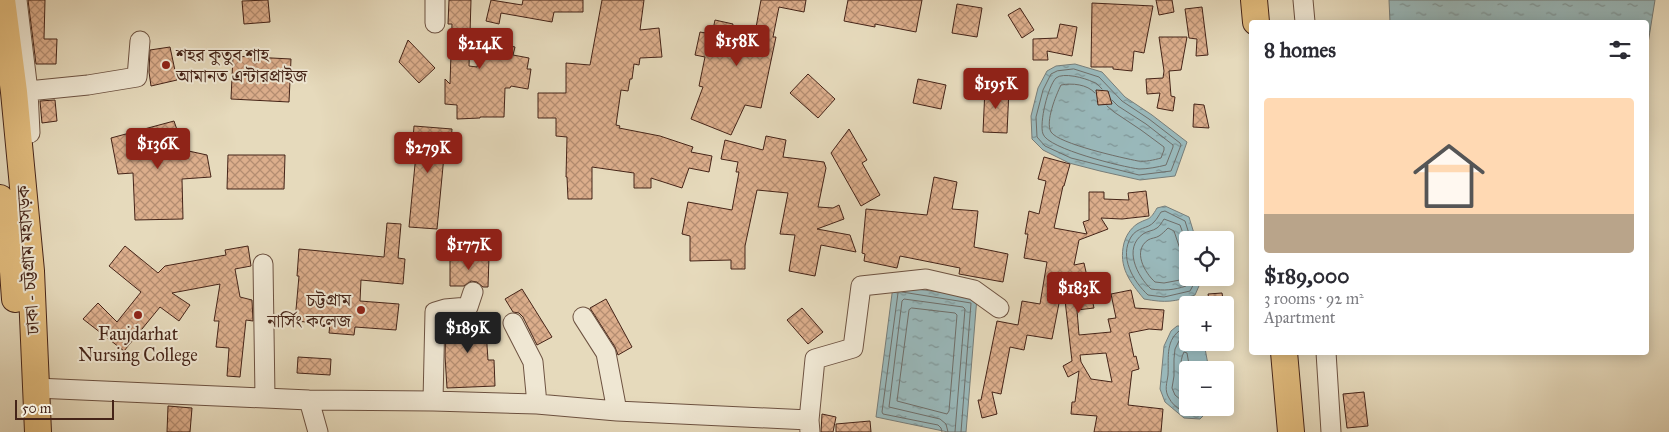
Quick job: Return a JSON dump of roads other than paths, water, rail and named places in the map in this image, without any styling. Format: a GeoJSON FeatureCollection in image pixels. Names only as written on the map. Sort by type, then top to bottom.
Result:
{"type":"FeatureCollection","features":[{"type":"Feature","properties":{"kind":"highway","name":"ঢাকা - চট্টগ্রাম মহাসড়ক"},"geometry":{"type":"LineString","coordinates":[[2,0],[15,101],[15,271],[23,389],[23,432]]}},
{"type":"Feature","properties":{"kind":"highway"},"geometry":{"type":"LineString","coordinates":[[1254,0],[1256,20]]}},
{"type":"Feature","properties":{"kind":"highway","name":"ঢাকা - চট্টগ্রাম মহাসড়ক"},"geometry":{"type":"LineString","coordinates":[[0,198],[15,271],[34,328],[38,432]]}},
{"type":"Feature","properties":{"kind":"highway"},"geometry":{"type":"LineString","coordinates":[[1284,355],[1291,432]]}},
{"type":"Feature","properties":{"kind":"street"},"geometry":{"type":"LineString","coordinates":[[17,0],[28,91],[37,279],[34,328]]}},
{"type":"Feature","properties":{"kind":"street"},"geometry":{"type":"LineString","coordinates":[[435,0],[436,23]]}},
{"type":"Feature","properties":{"kind":"street"},"geometry":{"type":"LineString","coordinates":[[1303,0],[1305,20]]}},
{"type":"Feature","properties":{"kind":"street"},"geometry":{"type":"LineString","coordinates":[[28,91],[88,85],[137,77],[140,41]]}},
{"type":"Feature","properties":{"kind":"street"},"geometry":{"type":"LineString","coordinates":[[263,264],[265,397]]}},
{"type":"Feature","properties":{"kind":"street"},"geometry":{"type":"LineString","coordinates":[[36,388],[309,400],[433,400],[537,404],[810,426],[815,359],[853,348],[861,286],[926,279],[974,290],[999,308]]}},
{"type":"Feature","properties":{"kind":"street"},"geometry":{"type":"LineString","coordinates":[[433,400],[435,312],[468,307],[473,292]]}},
{"type":"Feature","properties":{"kind":"street"},"geometry":{"type":"LineString","coordinates":[[584,317],[606,353],[617,411]]}},
{"type":"Feature","properties":{"kind":"street"},"geometry":{"type":"LineString","coordinates":[[513,323],[533,362],[537,404]]}},
{"type":"Feature","properties":{"kind":"street"},"geometry":{"type":"LineString","coordinates":[[1326,355],[1331,432]]}},
{"type":"Feature","properties":{"kind":"street"},"geometry":{"type":"LineString","coordinates":[[309,400],[318,432]]}},
{"type":"Feature","properties":{"kind":"water"},"geometry":{"type":"Polygon","coordinates":[[[1389,0],[1655,0],[1649,37],[1649,20],[1390,20],[1389,0]]]}},
{"type":"Feature","properties":{"kind":"water"},"geometry":{"type":"Polygon","coordinates":[[[1075,64],[1102,72],[1125,97],[1187,142],[1175,176],[1140,180],[1069,163],[1043,150],[1032,139],[1031,116],[1038,88],[1047,71],[1056,66],[1075,64]]]}},
{"type":"Feature","properties":{"kind":"water"},"geometry":{"type":"Polygon","coordinates":[[[1165,206],[1189,217],[1193,231],[1179,231],[1179,286],[1199,286],[1195,295],[1179,296],[1179,299],[1170,301],[1144,299],[1126,274],[1123,252],[1126,238],[1137,224],[1150,217],[1157,208],[1165,206]]]}},
{"type":"Feature","properties":{"kind":"water"},"geometry":{"type":"Polygon","coordinates":[[[893,286],[977,297],[966,432],[948,432],[876,417],[893,286]]]}},
{"type":"Feature","properties":{"kind":"water"},"geometry":{"type":"Polygon","coordinates":[[[1179,326],[1179,351],[1205,351],[1207,361],[1179,361],[1179,414],[1165,402],[1160,389],[1164,346],[1171,331],[1179,326]]]}},
{"type":"Feature","properties":{"kind":"water"},"geometry":{"type":"Polygon","coordinates":[[[1182,416],[1203,416],[1200,419],[1184,418],[1182,416]]]}},
{"type":"Feature","properties":{"kind":"place","name":"শহর কুতুব শাহ আমানত এন্টারপ্রাইজ"},"geometry":{"type":"Point","coordinates":[166,65]}},
{"type":"Feature","properties":{"kind":"place","name":"চট্টগ্রাম নার্সিং কলেজ"},"geometry":{"type":"Point","coordinates":[361,310]}},
{"type":"Feature","properties":{"kind":"place","name":"Faujdarhat Nursing College"},"geometry":{"type":"Point","coordinates":[138,315]}}]}
